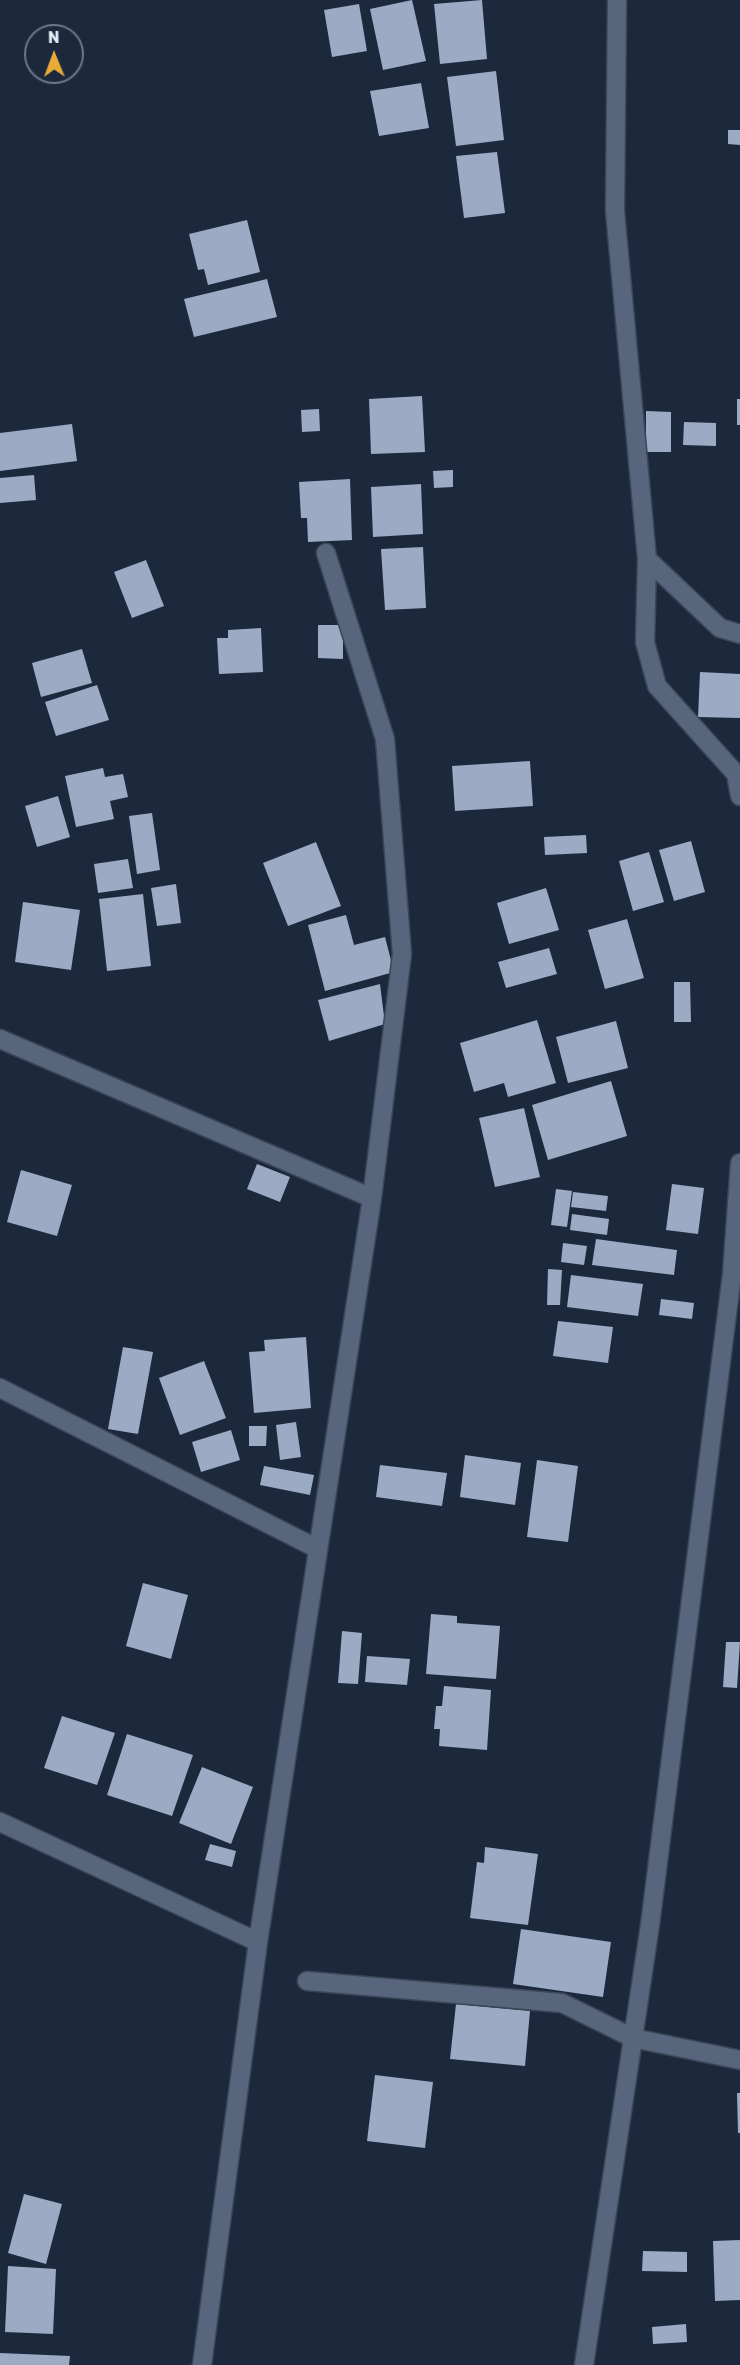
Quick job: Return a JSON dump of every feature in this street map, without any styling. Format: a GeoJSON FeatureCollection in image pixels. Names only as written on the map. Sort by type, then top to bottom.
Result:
{"type":"FeatureCollection","features":[{"type":"Feature","properties":{"kind":"street"},"geometry":{"type":"LineString","coordinates":[[617,0],[615,211],[647,559],[645,642],[657,686],[736,774],[740,796]]}},
{"type":"Feature","properties":{"kind":"street"},"geometry":{"type":"LineString","coordinates":[[202,2365],[258,1942],[372,1198],[402,954],[385,739],[326,553]]}},
{"type":"Feature","properties":{"kind":"street"},"geometry":{"type":"LineString","coordinates":[[647,559],[720,628],[740,634]]}},
{"type":"Feature","properties":{"kind":"street"},"geometry":{"type":"LineString","coordinates":[[0,1039],[372,1198]]}},
{"type":"Feature","properties":{"kind":"street"},"geometry":{"type":"LineString","coordinates":[[584,2365],[650,1925],[732,1274],[740,1163]]}},
{"type":"Feature","properties":{"kind":"street"},"geometry":{"type":"LineString","coordinates":[[0,1388],[318,1549]]}},
{"type":"Feature","properties":{"kind":"street"},"geometry":{"type":"LineString","coordinates":[[0,1822],[258,1942]]}},
{"type":"Feature","properties":{"kind":"street"},"geometry":{"type":"LineString","coordinates":[[307,1981],[562,2003],[633,2038],[740,2060]]}},
{"type":"Feature","properties":{"kind":"building"},"geometry":{"type":"Polygon","coordinates":[[[412,0],[426,61],[383,70],[370,9],[412,0]]]}},
{"type":"Feature","properties":{"kind":"building"},"geometry":{"type":"Polygon","coordinates":[[[482,0],[487,59],[440,64],[434,4],[482,0]]]}},
{"type":"Feature","properties":{"kind":"building"},"geometry":{"type":"Polygon","coordinates":[[[359,4],[367,51],[332,57],[324,10],[359,4]]]}},
{"type":"Feature","properties":{"kind":"building"},"geometry":{"type":"Polygon","coordinates":[[[496,71],[504,140],[456,146],[447,77],[496,71]]]}},
{"type":"Feature","properties":{"kind":"building"},"geometry":{"type":"Polygon","coordinates":[[[421,83],[429,128],[379,136],[370,91],[421,83]]]}},
{"type":"Feature","properties":{"kind":"building"},"geometry":{"type":"Polygon","coordinates":[[[728,130],[740,130],[740,145],[728,144],[728,130]]]}},
{"type":"Feature","properties":{"kind":"building"},"geometry":{"type":"Polygon","coordinates":[[[497,152],[505,213],[464,218],[456,156],[497,152]]]}},
{"type":"Feature","properties":{"kind":"building"},"geometry":{"type":"Polygon","coordinates":[[[247,220],[260,272],[208,285],[204,269],[198,270],[189,234],[247,220]]]}},
{"type":"Feature","properties":{"kind":"building"},"geometry":{"type":"Polygon","coordinates":[[[267,279],[277,317],[194,337],[184,299],[267,279]]]}},
{"type":"Feature","properties":{"kind":"building"},"geometry":{"type":"Polygon","coordinates":[[[422,396],[425,452],[371,454],[369,399],[422,396]]]}},
{"type":"Feature","properties":{"kind":"building"},"geometry":{"type":"Polygon","coordinates":[[[737,399],[740,399],[740,425],[737,425],[737,399]]]}},
{"type":"Feature","properties":{"kind":"building"},"geometry":{"type":"Polygon","coordinates":[[[319,409],[320,431],[302,432],[301,410],[319,409]]]}},
{"type":"Feature","properties":{"kind":"building"},"geometry":{"type":"Polygon","coordinates":[[[646,411],[671,412],[671,452],[646,452],[646,411]]]}},
{"type":"Feature","properties":{"kind":"building"},"geometry":{"type":"Polygon","coordinates":[[[684,422],[716,423],[716,446],[683,445],[684,422]]]}},
{"type":"Feature","properties":{"kind":"building"},"geometry":{"type":"Polygon","coordinates":[[[72,424],[77,461],[0,471],[0,433],[72,424]]]}},
{"type":"Feature","properties":{"kind":"building"},"geometry":{"type":"Polygon","coordinates":[[[453,470],[453,487],[434,488],[433,471],[453,470]]]}},
{"type":"Feature","properties":{"kind":"building"},"geometry":{"type":"Polygon","coordinates":[[[34,475],[36,500],[0,503],[0,478],[34,475]]]}},
{"type":"Feature","properties":{"kind":"building"},"geometry":{"type":"Polygon","coordinates":[[[350,479],[352,540],[308,542],[307,518],[301,518],[299,482],[350,479]]]}},
{"type":"Feature","properties":{"kind":"building"},"geometry":{"type":"Polygon","coordinates":[[[421,484],[423,534],[373,537],[371,487],[421,484]]]}},
{"type":"Feature","properties":{"kind":"building"},"geometry":{"type":"Polygon","coordinates":[[[423,547],[426,608],[385,610],[381,549],[423,547]]]}},
{"type":"Feature","properties":{"kind":"building"},"geometry":{"type":"Polygon","coordinates":[[[146,560],[164,606],[132,618],[114,572],[146,560]]]}},
{"type":"Feature","properties":{"kind":"building"},"geometry":{"type":"Polygon","coordinates":[[[318,625],[343,625],[343,659],[318,658],[318,625]]]}},
{"type":"Feature","properties":{"kind":"building"},"geometry":{"type":"Polygon","coordinates":[[[261,628],[263,672],[219,674],[217,638],[228,638],[228,630],[261,628]]]}},
{"type":"Feature","properties":{"kind":"building"},"geometry":{"type":"Polygon","coordinates":[[[82,649],[92,683],[41,697],[32,663],[82,649]]]}},
{"type":"Feature","properties":{"kind":"building"},"geometry":{"type":"Polygon","coordinates":[[[700,672],[740,674],[740,718],[698,717],[700,672]]]}},
{"type":"Feature","properties":{"kind":"building"},"geometry":{"type":"Polygon","coordinates":[[[97,685],[109,720],[56,736],[45,702],[97,685]]]}},
{"type":"Feature","properties":{"kind":"building"},"geometry":{"type":"Polygon","coordinates":[[[530,761],[533,806],[455,811],[452,766],[530,761]]]}},
{"type":"Feature","properties":{"kind":"building"},"geometry":{"type":"Polygon","coordinates":[[[103,768],[105,777],[123,774],[128,797],[110,801],[114,819],[76,827],[65,776],[103,768]]]}},
{"type":"Feature","properties":{"kind":"building"},"geometry":{"type":"Polygon","coordinates":[[[58,796],[70,837],[37,847],[25,806],[58,796]]]}},
{"type":"Feature","properties":{"kind":"building"},"geometry":{"type":"Polygon","coordinates":[[[152,813],[160,870],[137,874],[129,816],[152,813]]]}},
{"type":"Feature","properties":{"kind":"building"},"geometry":{"type":"Polygon","coordinates":[[[586,835],[587,853],[545,855],[544,837],[586,835]]]}},
{"type":"Feature","properties":{"kind":"building"},"geometry":{"type":"Polygon","coordinates":[[[691,841],[705,892],[674,901],[659,850],[691,841]]]}},
{"type":"Feature","properties":{"kind":"building"},"geometry":{"type":"Polygon","coordinates":[[[316,842],[341,906],[288,926],[263,863],[316,842]]]}},
{"type":"Feature","properties":{"kind":"building"},"geometry":{"type":"Polygon","coordinates":[[[649,852],[664,902],[633,911],[619,861],[649,852]]]}},
{"type":"Feature","properties":{"kind":"building"},"geometry":{"type":"Polygon","coordinates":[[[128,859],[133,888],[98,893],[94,864],[128,859]]]}},
{"type":"Feature","properties":{"kind":"building"},"geometry":{"type":"Polygon","coordinates":[[[176,884],[181,923],[157,926],[151,888],[176,884]]]}},
{"type":"Feature","properties":{"kind":"building"},"geometry":{"type":"Polygon","coordinates":[[[546,888],[559,930],[509,944],[497,903],[546,888]]]}},
{"type":"Feature","properties":{"kind":"building"},"geometry":{"type":"Polygon","coordinates":[[[143,894],[151,966],[107,971],[99,899],[143,894]]]}},
{"type":"Feature","properties":{"kind":"building"},"geometry":{"type":"Polygon","coordinates":[[[23,902],[80,910],[71,970],[15,962],[23,902]]]}},
{"type":"Feature","properties":{"kind":"building"},"geometry":{"type":"Polygon","coordinates":[[[346,915],[354,945],[385,937],[394,972],[325,991],[308,925],[346,915]]]}},
{"type":"Feature","properties":{"kind":"building"},"geometry":{"type":"Polygon","coordinates":[[[627,919],[644,978],[605,989],[588,930],[627,919]]]}},
{"type":"Feature","properties":{"kind":"building"},"geometry":{"type":"Polygon","coordinates":[[[549,948],[557,974],[506,988],[498,962],[549,948]]]}},
{"type":"Feature","properties":{"kind":"building"},"geometry":{"type":"Polygon","coordinates":[[[674,982],[690,982],[691,1022],[674,1022],[674,982]]]}},
{"type":"Feature","properties":{"kind":"building"},"geometry":{"type":"Polygon","coordinates":[[[380,984],[385,1024],[329,1041],[318,1000],[380,984]]]}},
{"type":"Feature","properties":{"kind":"building"},"geometry":{"type":"Polygon","coordinates":[[[537,1020],[556,1083],[508,1097],[504,1083],[474,1092],[460,1043],[537,1020]]]}},
{"type":"Feature","properties":{"kind":"building"},"geometry":{"type":"Polygon","coordinates":[[[616,1021],[628,1068],[568,1083],[556,1037],[616,1021]]]}},
{"type":"Feature","properties":{"kind":"building"},"geometry":{"type":"Polygon","coordinates":[[[611,1081],[627,1136],[548,1160],[532,1105],[611,1081]]]}},
{"type":"Feature","properties":{"kind":"building"},"geometry":{"type":"Polygon","coordinates":[[[524,1108],[540,1177],[495,1187],[479,1118],[524,1108]]]}},
{"type":"Feature","properties":{"kind":"building"},"geometry":{"type":"Polygon","coordinates":[[[257,1164],[290,1177],[280,1202],[247,1189],[257,1164]]]}},
{"type":"Feature","properties":{"kind":"building"},"geometry":{"type":"Polygon","coordinates":[[[21,1170],[72,1185],[57,1236],[7,1222],[21,1170]]]}},
{"type":"Feature","properties":{"kind":"building"},"geometry":{"type":"Polygon","coordinates":[[[672,1184],[704,1188],[698,1234],[666,1230],[672,1184]]]}},
{"type":"Feature","properties":{"kind":"building"},"geometry":{"type":"Polygon","coordinates":[[[556,1189],[572,1191],[567,1227],[551,1225],[556,1189]]]}},
{"type":"Feature","properties":{"kind":"building"},"geometry":{"type":"Polygon","coordinates":[[[573,1192],[608,1196],[606,1211],[571,1207],[573,1192]]]}},
{"type":"Feature","properties":{"kind":"building"},"geometry":{"type":"Polygon","coordinates":[[[572,1214],[609,1219],[607,1235],[570,1230],[572,1214]]]}},
{"type":"Feature","properties":{"kind":"building"},"geometry":{"type":"Polygon","coordinates":[[[596,1239],[677,1250],[674,1275],[592,1265],[596,1239]]]}},
{"type":"Feature","properties":{"kind":"building"},"geometry":{"type":"Polygon","coordinates":[[[563,1243],[587,1246],[584,1265],[561,1262],[563,1243]]]}},
{"type":"Feature","properties":{"kind":"building"},"geometry":{"type":"Polygon","coordinates":[[[548,1269],[562,1270],[560,1305],[547,1305],[548,1269]]]}},
{"type":"Feature","properties":{"kind":"building"},"geometry":{"type":"Polygon","coordinates":[[[571,1275],[643,1284],[638,1316],[567,1307],[571,1275]]]}},
{"type":"Feature","properties":{"kind":"building"},"geometry":{"type":"Polygon","coordinates":[[[661,1299],[694,1303],[692,1319],[659,1315],[661,1299]]]}},
{"type":"Feature","properties":{"kind":"building"},"geometry":{"type":"Polygon","coordinates":[[[558,1321],[613,1327],[608,1363],[553,1356],[558,1321]]]}},
{"type":"Feature","properties":{"kind":"building"},"geometry":{"type":"Polygon","coordinates":[[[306,1337],[311,1408],[254,1413],[249,1352],[265,1351],[264,1340],[306,1337]]]}},
{"type":"Feature","properties":{"kind":"building"},"geometry":{"type":"Polygon","coordinates":[[[123,1347],[153,1352],[138,1434],[108,1429],[123,1347]]]}},
{"type":"Feature","properties":{"kind":"building"},"geometry":{"type":"Polygon","coordinates":[[[204,1361],[226,1418],[180,1435],[159,1378],[204,1361]]]}},
{"type":"Feature","properties":{"kind":"building"},"geometry":{"type":"Polygon","coordinates":[[[296,1422],[301,1457],[280,1460],[276,1425],[296,1422]]]}},
{"type":"Feature","properties":{"kind":"building"},"geometry":{"type":"Polygon","coordinates":[[[249,1426],[267,1426],[266,1446],[249,1446],[249,1426]]]}},
{"type":"Feature","properties":{"kind":"building"},"geometry":{"type":"Polygon","coordinates":[[[231,1430],[240,1460],[201,1472],[192,1442],[231,1430]]]}},
{"type":"Feature","properties":{"kind":"building"},"geometry":{"type":"Polygon","coordinates":[[[465,1455],[521,1463],[515,1505],[460,1497],[465,1455]]]}},
{"type":"Feature","properties":{"kind":"building"},"geometry":{"type":"Polygon","coordinates":[[[537,1460],[578,1466],[568,1542],[527,1537],[537,1460]]]}},
{"type":"Feature","properties":{"kind":"building"},"geometry":{"type":"Polygon","coordinates":[[[380,1465],[447,1473],[442,1506],[376,1497],[380,1465]]]}},
{"type":"Feature","properties":{"kind":"building"},"geometry":{"type":"Polygon","coordinates":[[[264,1466],[314,1475],[310,1495],[260,1485],[264,1466]]]}},
{"type":"Feature","properties":{"kind":"building"},"geometry":{"type":"Polygon","coordinates":[[[143,1583],[188,1595],[171,1659],[126,1646],[143,1583]]]}},
{"type":"Feature","properties":{"kind":"building"},"geometry":{"type":"Polygon","coordinates":[[[431,1614],[457,1616],[457,1623],[500,1626],[496,1679],[426,1674],[431,1614]]]}},
{"type":"Feature","properties":{"kind":"building"},"geometry":{"type":"Polygon","coordinates":[[[342,1631],[362,1633],[358,1684],[338,1683],[342,1631]]]}},
{"type":"Feature","properties":{"kind":"building"},"geometry":{"type":"Polygon","coordinates":[[[726,1642],[740,1642],[737,1688],[723,1687],[726,1642]]]}},
{"type":"Feature","properties":{"kind":"building"},"geometry":{"type":"Polygon","coordinates":[[[367,1656],[410,1659],[407,1685],[365,1682],[367,1656]]]}},
{"type":"Feature","properties":{"kind":"building"},"geometry":{"type":"Polygon","coordinates":[[[444,1686],[491,1690],[487,1750],[439,1746],[440,1729],[434,1729],[436,1706],[442,1706],[444,1686]]]}},
{"type":"Feature","properties":{"kind":"building"},"geometry":{"type":"Polygon","coordinates":[[[62,1716],[115,1733],[97,1785],[44,1768],[62,1716]]]}},
{"type":"Feature","properties":{"kind":"building"},"geometry":{"type":"Polygon","coordinates":[[[127,1734],[193,1755],[172,1816],[107,1795],[127,1734]]]}},
{"type":"Feature","properties":{"kind":"building"},"geometry":{"type":"Polygon","coordinates":[[[202,1767],[253,1787],[231,1844],[179,1823],[202,1767]]]}},
{"type":"Feature","properties":{"kind":"building"},"geometry":{"type":"Polygon","coordinates":[[[210,1844],[236,1851],[232,1867],[205,1860],[210,1844]]]}},
{"type":"Feature","properties":{"kind":"building"},"geometry":{"type":"Polygon","coordinates":[[[485,1847],[538,1854],[528,1925],[470,1918],[477,1862],[484,1863],[485,1847]]]}},
{"type":"Feature","properties":{"kind":"building"},"geometry":{"type":"Polygon","coordinates":[[[521,1929],[611,1942],[603,1997],[513,1984],[521,1929]]]}},
{"type":"Feature","properties":{"kind":"building"},"geometry":{"type":"Polygon","coordinates":[[[456,2004],[530,2011],[525,2066],[450,2059],[456,2004]]]}},
{"type":"Feature","properties":{"kind":"building"},"geometry":{"type":"Polygon","coordinates":[[[375,2075],[433,2082],[425,2148],[367,2141],[375,2075]]]}},
{"type":"Feature","properties":{"kind":"building"},"geometry":{"type":"Polygon","coordinates":[[[737,2093],[740,2093],[740,2133],[738,2133],[737,2093]]]}},
{"type":"Feature","properties":{"kind":"building"},"geometry":{"type":"Polygon","coordinates":[[[24,2194],[62,2204],[46,2264],[8,2253],[24,2194]]]}},
{"type":"Feature","properties":{"kind":"building"},"geometry":{"type":"Polygon","coordinates":[[[740,2240],[740,2300],[715,2301],[713,2241],[740,2240]]]}},
{"type":"Feature","properties":{"kind":"building"},"geometry":{"type":"Polygon","coordinates":[[[643,2251],[687,2252],[687,2272],[642,2271],[643,2251]]]}},
{"type":"Feature","properties":{"kind":"building"},"geometry":{"type":"Polygon","coordinates":[[[8,2266],[56,2269],[53,2334],[5,2332],[8,2266]]]}},
{"type":"Feature","properties":{"kind":"building"},"geometry":{"type":"Polygon","coordinates":[[[686,2324],[687,2342],[653,2344],[652,2327],[686,2324]]]}},
{"type":"Feature","properties":{"kind":"building"},"geometry":{"type":"Polygon","coordinates":[[[0,2353],[70,2356],[69,2365],[0,2365],[0,2353]]]}}]}
